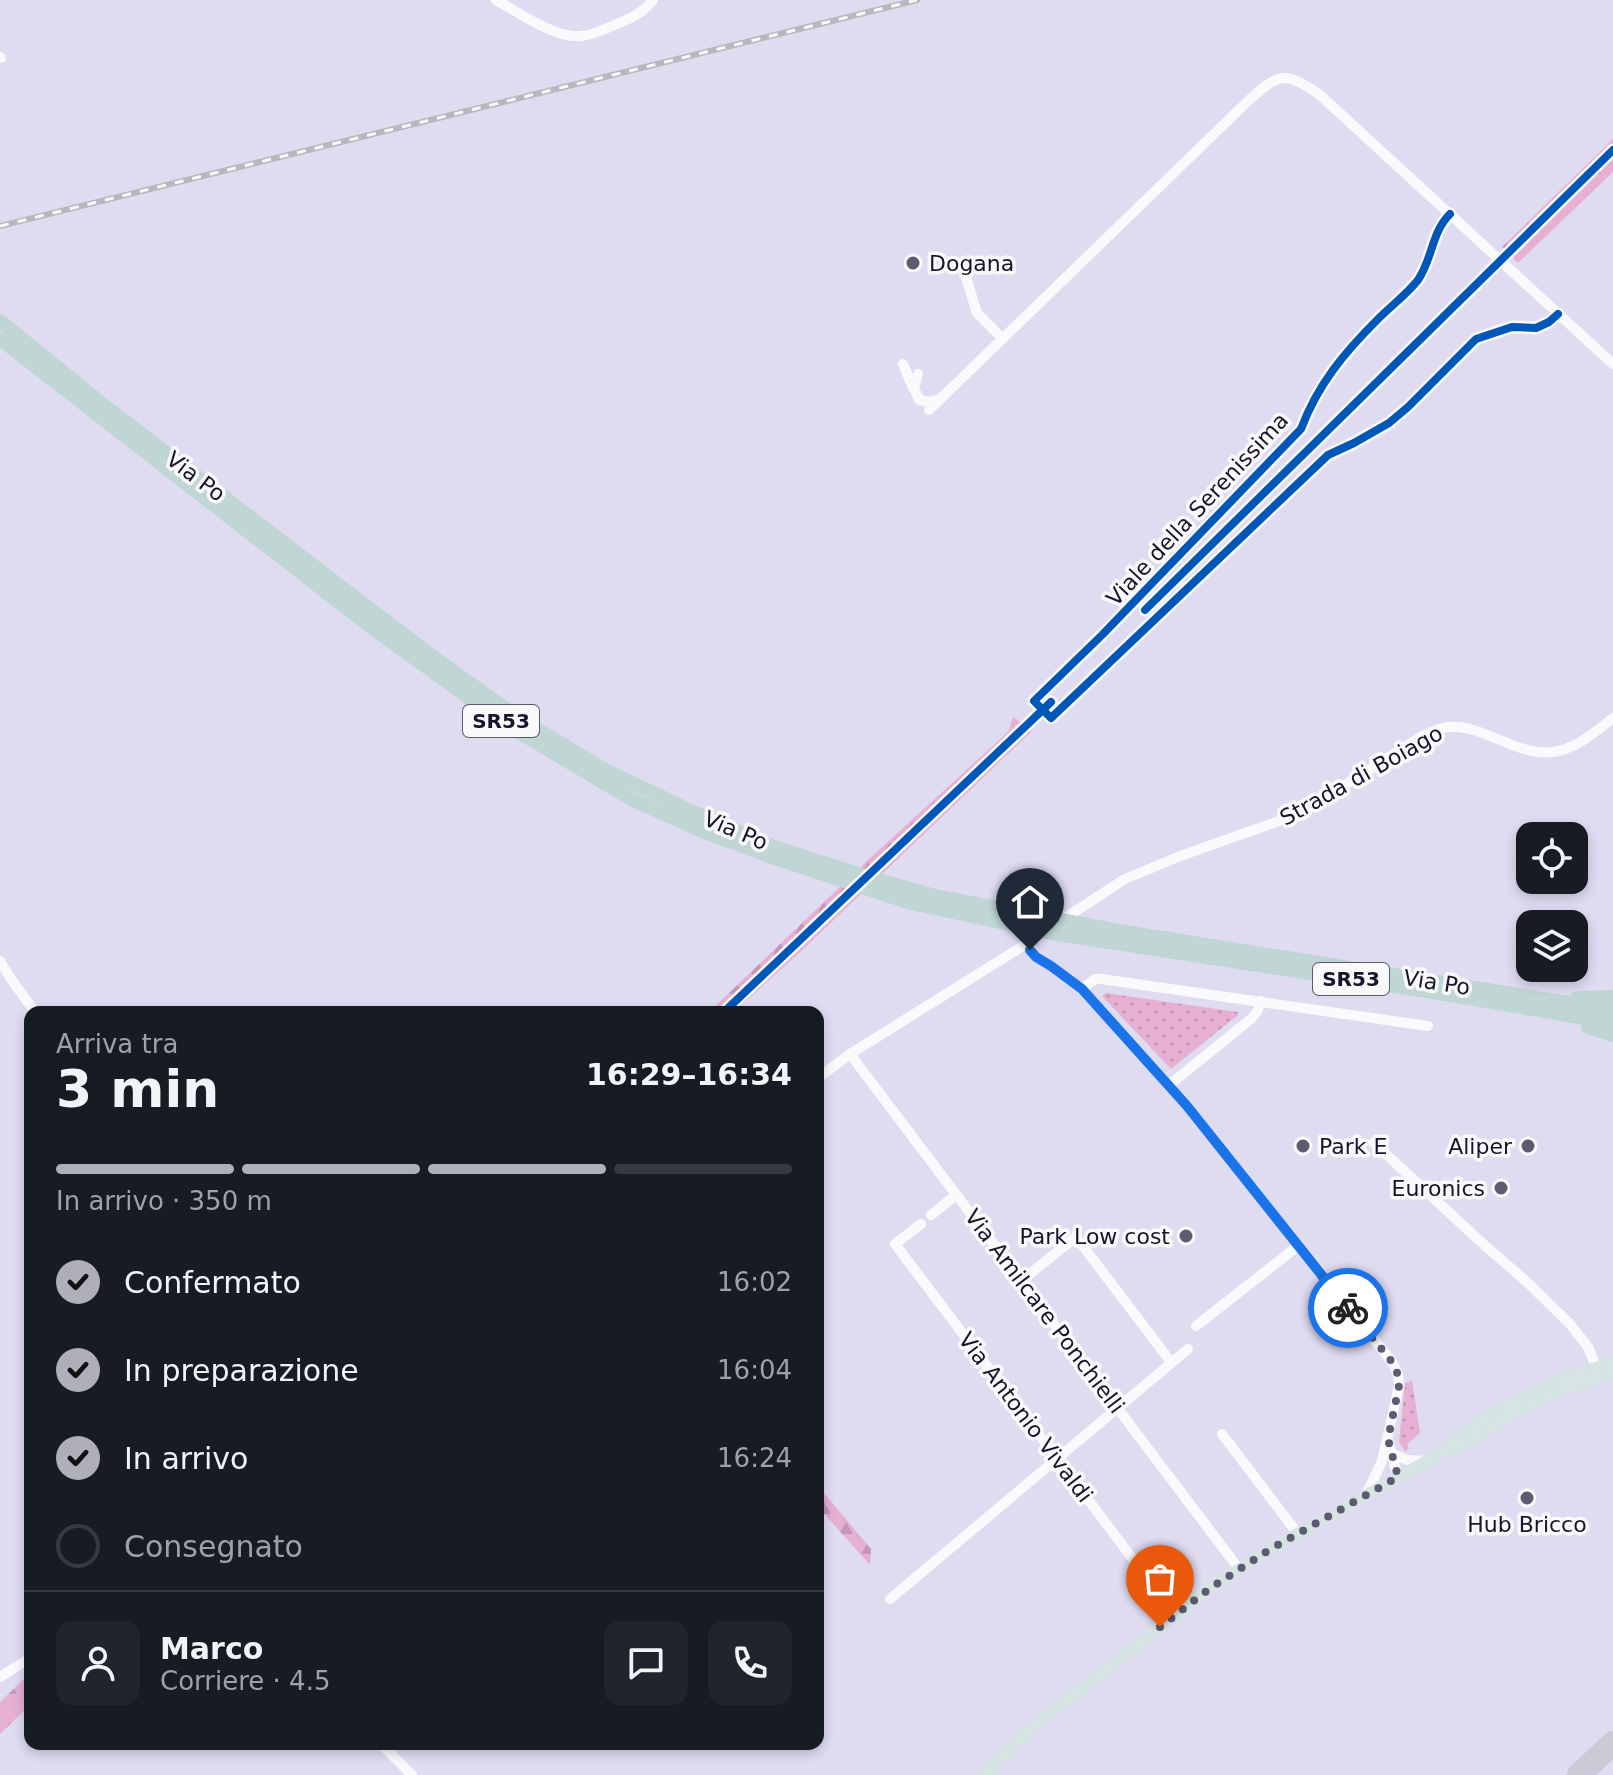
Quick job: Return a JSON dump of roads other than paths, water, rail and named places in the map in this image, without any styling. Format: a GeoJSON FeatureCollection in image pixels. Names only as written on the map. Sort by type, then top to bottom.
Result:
{"type":"FeatureCollection","features":[{"type":"Feature","properties":{"kind":"highway","name":"Via Po"},"geometry":{"type":"LineString","coordinates":[[0,321],[101,403],[508,710],[605,770],[691,811],[774,847],[935,896],[1542,1006],[1613,1023]]}},
{"type":"Feature","properties":{"kind":"highway","name":"Via Po"},"geometry":{"type":"LineString","coordinates":[[0,339],[367,624],[507,725],[631,799],[707,833],[911,903],[1051,933],[1433,992],[1542,1006],[1613,1010]]}},
{"type":"Feature","properties":{"kind":"highway"},"geometry":{"type":"LineString","coordinates":[[1542,1006],[1613,997]]}},
{"type":"Feature","properties":{"kind":"highway"},"geometry":{"type":"LineString","coordinates":[[1542,1006],[1613,1035]]}},
{"type":"Feature","properties":{"kind":"main road"},"geometry":{"type":"LineString","coordinates":[[983,1775],[1026,1733],[1239,1569],[1443,1452],[1463,1431],[1530,1393],[1562,1379],[1603,1373],[1613,1363]]}},
{"type":"Feature","properties":{"kind":"street"},"geometry":{"type":"LineString","coordinates":[[496,0],[552,30],[573,36],[593,33],[631,18],[653,0]]}},
{"type":"Feature","properties":{"kind":"street"},"geometry":{"type":"LineString","coordinates":[[929,410],[1247,102],[1268,83],[1283,77],[1300,81],[1320,95],[1613,364]]}},
{"type":"Feature","properties":{"kind":"street","name":"Viale della Serenissima"},"geometry":{"type":"LineString","coordinates":[[1450,214],[1441,223],[1427,265],[1417,281],[1341,358],[1310,404],[1301,429],[1034,701],[1051,718],[1328,455],[1389,423],[1476,339],[1512,327],[1536,328],[1558,314]]}},
{"type":"Feature","properties":{"kind":"street"},"geometry":{"type":"LineString","coordinates":[[964,271],[977,313],[1003,339]]}},
{"type":"Feature","properties":{"kind":"street"},"geometry":{"type":"LineString","coordinates":[[903,364],[919,400],[931,402],[940,399]]}},
{"type":"Feature","properties":{"kind":"street"},"geometry":{"type":"LineString","coordinates":[[914,388],[918,374]]}},
{"type":"Feature","properties":{"kind":"street","name":"Strada di Boiago"},"geometry":{"type":"LineString","coordinates":[[1068,916],[1125,879],[1299,814],[1424,735],[1447,726],[1464,728],[1518,747],[1554,752],[1586,739],[1613,718]]}},
{"type":"Feature","properties":{"kind":"street"},"geometry":{"type":"LineString","coordinates":[[824,1074],[850,1054],[1032,941],[1036,957],[1082,989],[1187,1106],[1393,1363],[1399,1386],[1388,1439],[1387,1467],[1398,1477]]}},
{"type":"Feature","properties":{"kind":"street"},"geometry":{"type":"LineString","coordinates":[[0,961],[31,1006]]}},
{"type":"Feature","properties":{"kind":"street"},"geometry":{"type":"LineString","coordinates":[[1082,989],[1095,979],[1101,979],[1428,1026]]}},
{"type":"Feature","properties":{"kind":"street"},"geometry":{"type":"LineString","coordinates":[[1168,1086],[1252,1018],[1260,1001]]}},
{"type":"Feature","properties":{"kind":"street","name":"Via Amilcare Ponchielli"},"geometry":{"type":"LineString","coordinates":[[850,1054],[1239,1569]]}},
{"type":"Feature","properties":{"kind":"street"},"geometry":{"type":"LineString","coordinates":[[1374,1143],[1554,1308],[1588,1347],[1603,1373]]}},
{"type":"Feature","properties":{"kind":"street"},"geometry":{"type":"LineString","coordinates":[[931,1215],[956,1195]]}},
{"type":"Feature","properties":{"kind":"street","name":"Via Antonio Vivaldi"},"geometry":{"type":"LineString","coordinates":[[921,1224],[895,1244],[1176,1616]]}},
{"type":"Feature","properties":{"kind":"street"},"geometry":{"type":"LineString","coordinates":[[1022,1280],[1076,1237],[1171,1362]]}},
{"type":"Feature","properties":{"kind":"street"},"geometry":{"type":"LineString","coordinates":[[1196,1326],[1298,1246]]}},
{"type":"Feature","properties":{"kind":"street"},"geometry":{"type":"LineString","coordinates":[[890,1599],[1188,1349]]}},
{"type":"Feature","properties":{"kind":"street"},"geometry":{"type":"LineString","coordinates":[[1222,1434],[1298,1534]]}},
{"type":"Feature","properties":{"kind":"street"},"geometry":{"type":"LineString","coordinates":[[1388,1454],[1407,1460],[1427,1461]]}},
{"type":"Feature","properties":{"kind":"street"},"geometry":{"type":"LineString","coordinates":[[1365,1497],[1388,1454]]}},
{"type":"Feature","properties":{"kind":"street"},"geometry":{"type":"LineString","coordinates":[[0,1677],[24,1662]]}},
{"type":"Feature","properties":{"kind":"street"},"geometry":{"type":"LineString","coordinates":[[387,1750],[412,1775]]}},
{"type":"Feature","properties":{"kind":"railway"},"geometry":{"type":"LineString","coordinates":[[0,226],[917,0]]}},
{"type":"Feature","properties":{"kind":"place","name":"Dogana"},"geometry":{"type":"Point","coordinates":[913,263]}},
{"type":"Feature","properties":{"kind":"place","name":"Park E"},"geometry":{"type":"Point","coordinates":[1303,1146]}},
{"type":"Feature","properties":{"kind":"place","name":"Aliper"},"geometry":{"type":"Point","coordinates":[1528,1146]}},
{"type":"Feature","properties":{"kind":"place","name":"Euronics"},"geometry":{"type":"Point","coordinates":[1501,1188]}},
{"type":"Feature","properties":{"kind":"place","name":"Park Low cost"},"geometry":{"type":"Point","coordinates":[1186,1236]}},
{"type":"Feature","properties":{"kind":"place","name":"Hub Bricco"},"geometry":{"type":"Point","coordinates":[1527,1498]}}]}
